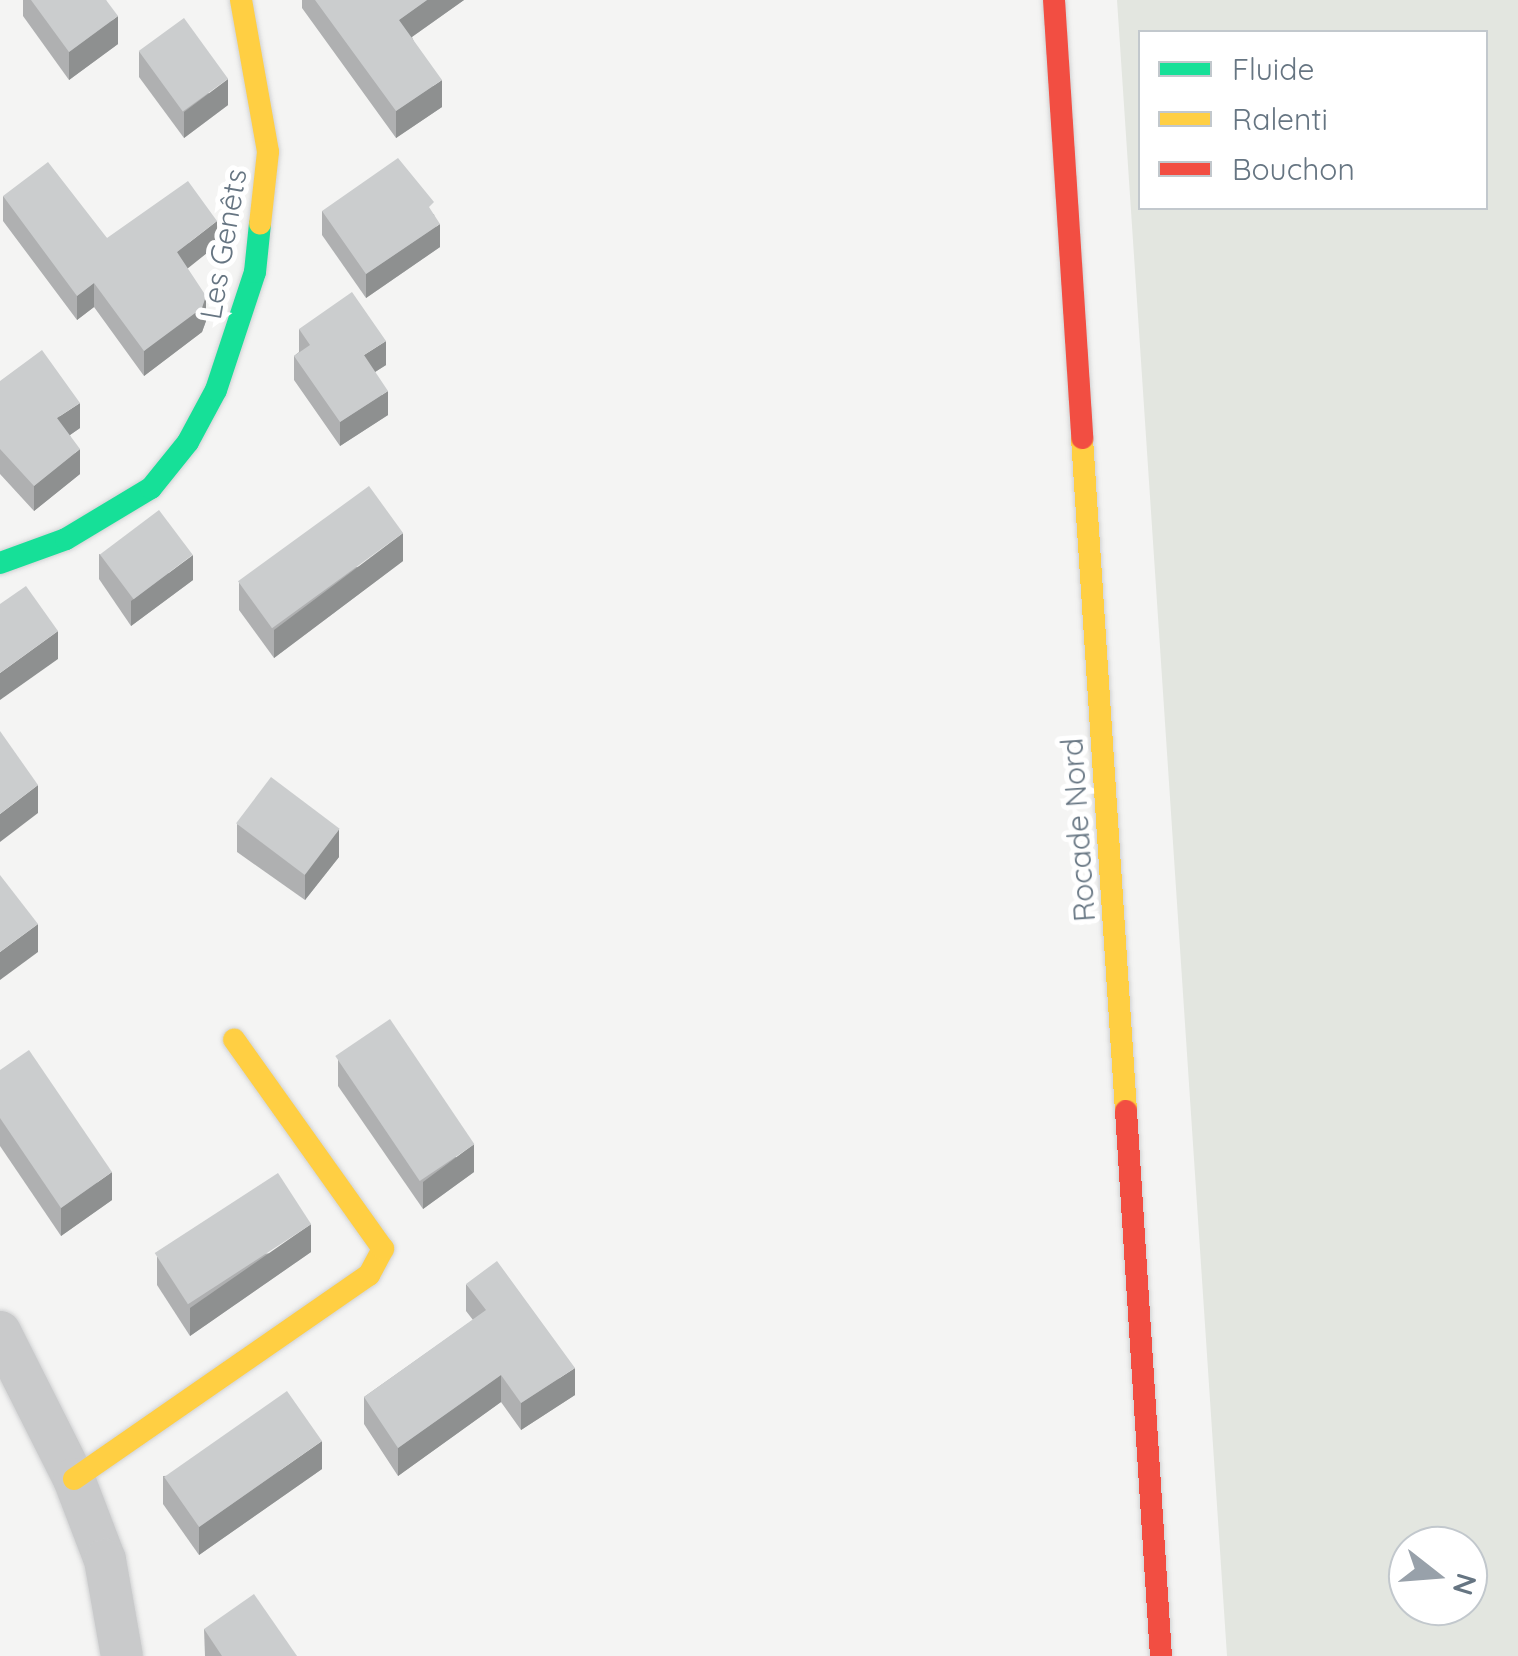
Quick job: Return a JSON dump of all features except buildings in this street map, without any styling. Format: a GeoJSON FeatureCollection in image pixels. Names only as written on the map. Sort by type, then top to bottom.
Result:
{"type":"FeatureCollection","features":[{"type":"Feature","properties":{"kind":"main road","name":"Les Genêts"},"geometry":{"type":"LineString","coordinates":[[0,563],[66,539],[151,488],[188,442],[216,390],[255,272],[268,152],[241,0]]}},
{"type":"Feature","properties":{"kind":"main road","name":"Rocade Nord"},"geometry":{"type":"LineString","coordinates":[[1054,0],[1162,1656]]}},
{"type":"Feature","properties":{"kind":"main road"},"geometry":{"type":"LineString","coordinates":[[74,1479],[369,1275],[383,1249],[234,1038]]}},
{"type":"Feature","properties":{"kind":"street"},"geometry":{"type":"LineString","coordinates":[[0,1332],[74,1479],[105,1560],[122,1656]]}},
{"type":"Feature","properties":{"kind":"shaded area"},"geometry":{"type":"Polygon","coordinates":[[[1117,0],[1518,0],[1518,1656],[1227,1656],[1117,0]]]}},
{"type":"Feature","properties":{"kind":"traffic: fast"},"geometry":{"type":"LineString","coordinates":[[0,563],[66,539],[151,488],[188,442],[216,390],[255,272],[260,224]]}},
{"type":"Feature","properties":{"kind":"traffic: slow"},"geometry":{"type":"LineString","coordinates":[[241,0],[268,152],[260,224]]}},
{"type":"Feature","properties":{"kind":"traffic: slow"},"geometry":{"type":"LineString","coordinates":[[1082,438],[1126,1111]]}},
{"type":"Feature","properties":{"kind":"traffic: slow"},"geometry":{"type":"LineString","coordinates":[[74,1479],[369,1275],[383,1249],[234,1039]]}},
{"type":"Feature","properties":{"kind":"traffic: jam"},"geometry":{"type":"LineString","coordinates":[[1054,0],[1082,438]]}},
{"type":"Feature","properties":{"kind":"traffic: jam"},"geometry":{"type":"LineString","coordinates":[[1126,1111],[1161,1656]]}}]}
